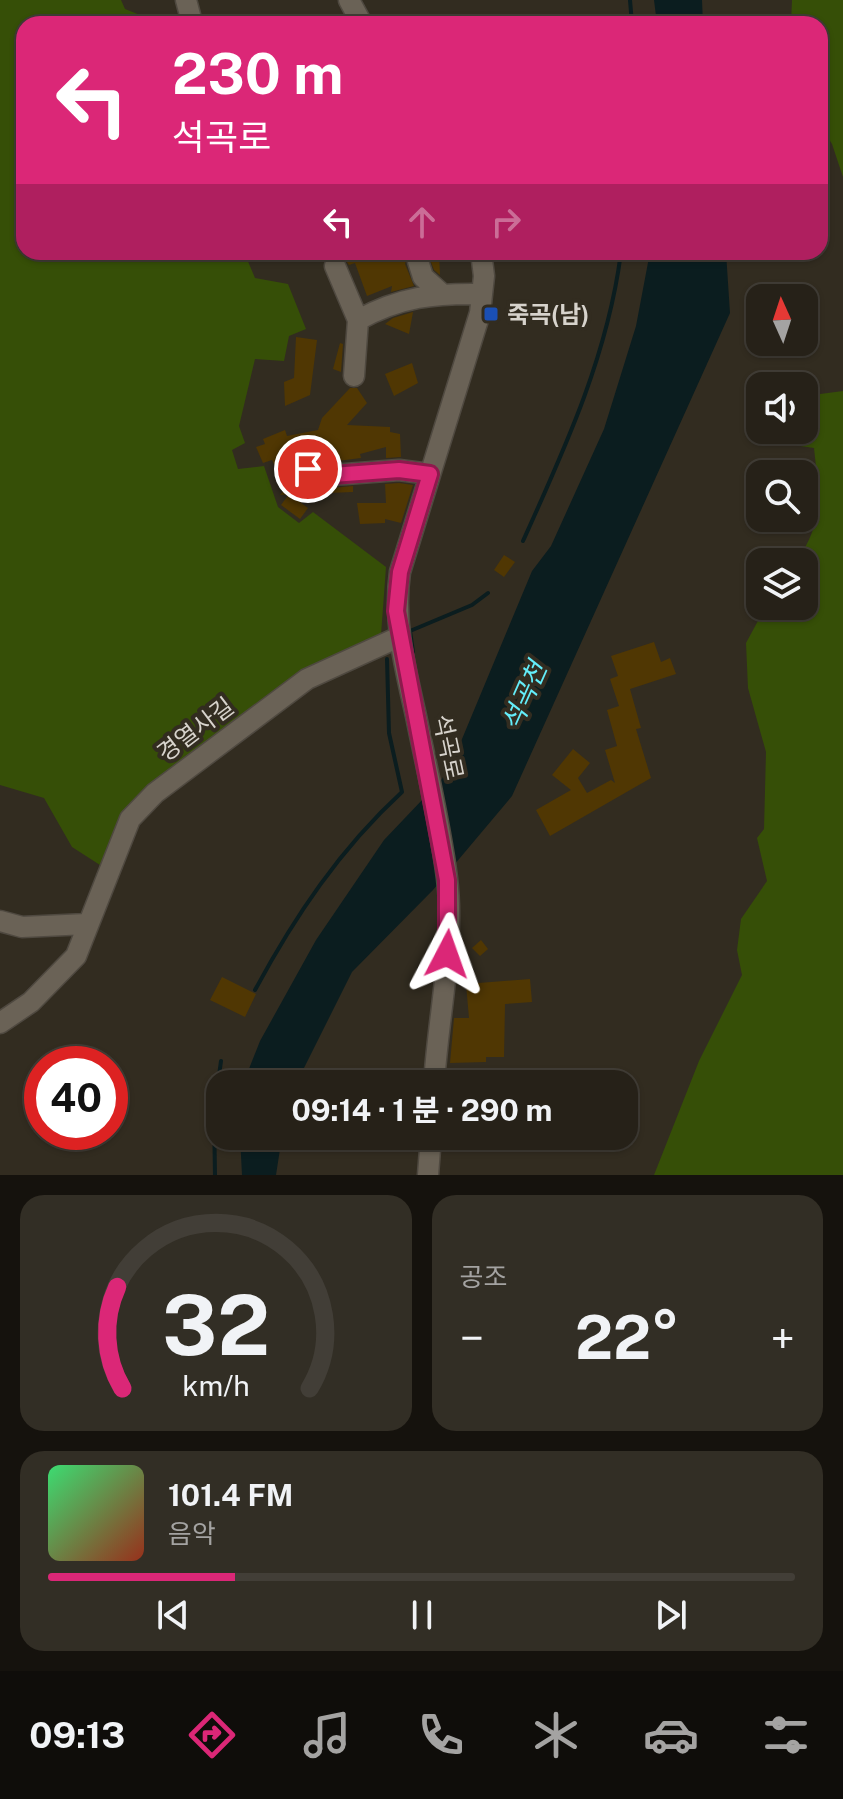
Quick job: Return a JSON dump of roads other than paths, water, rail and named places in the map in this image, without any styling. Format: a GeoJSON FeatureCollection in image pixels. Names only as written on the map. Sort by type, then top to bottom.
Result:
{"type":"FeatureCollection","features":[{"type":"Feature","properties":{"kind":"street","name":"석곡로"},"geometry":{"type":"LineString","coordinates":[[435,1070],[450,916],[447,880],[396,611],[400,572],[480,313],[481,260]]}},
{"type":"Feature","properties":{"kind":"street"},"geometry":{"type":"LineString","coordinates":[[418,261],[423,277],[442,294]]}},
{"type":"Feature","properties":{"kind":"street"},"geometry":{"type":"LineString","coordinates":[[335,266],[358,320],[354,376]]}},
{"type":"Feature","properties":{"kind":"street"},"geometry":{"type":"LineString","coordinates":[[358,320],[390,303],[442,294],[482,294]]}},
{"type":"Feature","properties":{"kind":"street"},"geometry":{"type":"LineString","coordinates":[[297,454],[308,469],[319,476],[399,470],[430,474]]}},
{"type":"Feature","properties":{"kind":"street","name":"경열사길"},"geometry":{"type":"LineString","coordinates":[[0,1023],[31,1002],[76,956],[130,819],[155,793],[307,679],[399,637]]}},
{"type":"Feature","properties":{"kind":"street"},"geometry":{"type":"LineString","coordinates":[[0,921],[22,927],[87,924]]}},
{"type":"Feature","properties":{"kind":"street"},"geometry":{"type":"LineString","coordinates":[[428,1175],[430,1150]]}},
{"type":"Feature","properties":{"kind":"water"},"geometry":{"type":"Polygon","coordinates":[[[654,0],[702,0],[703,16],[656,16],[654,0]]]}},
{"type":"Feature","properties":{"kind":"water","name":"석곡천"},"geometry":{"type":"Polygon","coordinates":[[[648,260],[727,260],[730,313],[512,796],[433,890],[352,972],[303,1070],[249,1070],[260,1041],[316,940],[384,840],[442,779],[462,739],[532,571],[551,546],[604,429],[636,326],[648,260]]]}},
{"type":"Feature","properties":{"kind":"water"},"geometry":{"type":"Polygon","coordinates":[[[241,1150],[280,1150],[276,1175],[242,1175],[241,1150]]]}},
{"type":"Feature","properties":{"kind":"waterway"},"geometry":{"type":"LineString","coordinates":[[630,0],[631,16]]}},
{"type":"Feature","properties":{"kind":"waterway"},"geometry":{"type":"LineString","coordinates":[[523,541],[583,400],[606,328],[620,260]]}},
{"type":"Feature","properties":{"kind":"waterway"},"geometry":{"type":"LineString","coordinates":[[413,652],[410,631],[472,605],[488,593]]}},
{"type":"Feature","properties":{"kind":"waterway"},"geometry":{"type":"LineString","coordinates":[[255,990],[320,885],[358,837],[402,792],[389,733],[387,659]]}},
{"type":"Feature","properties":{"kind":"waterway"},"geometry":{"type":"LineString","coordinates":[[215,1175],[214,1112],[221,1061]]}},
{"type":"Feature","properties":{"kind":"place","name":"죽곡(남)"},"geometry":{"type":"Point","coordinates":[491,314]}}]}
